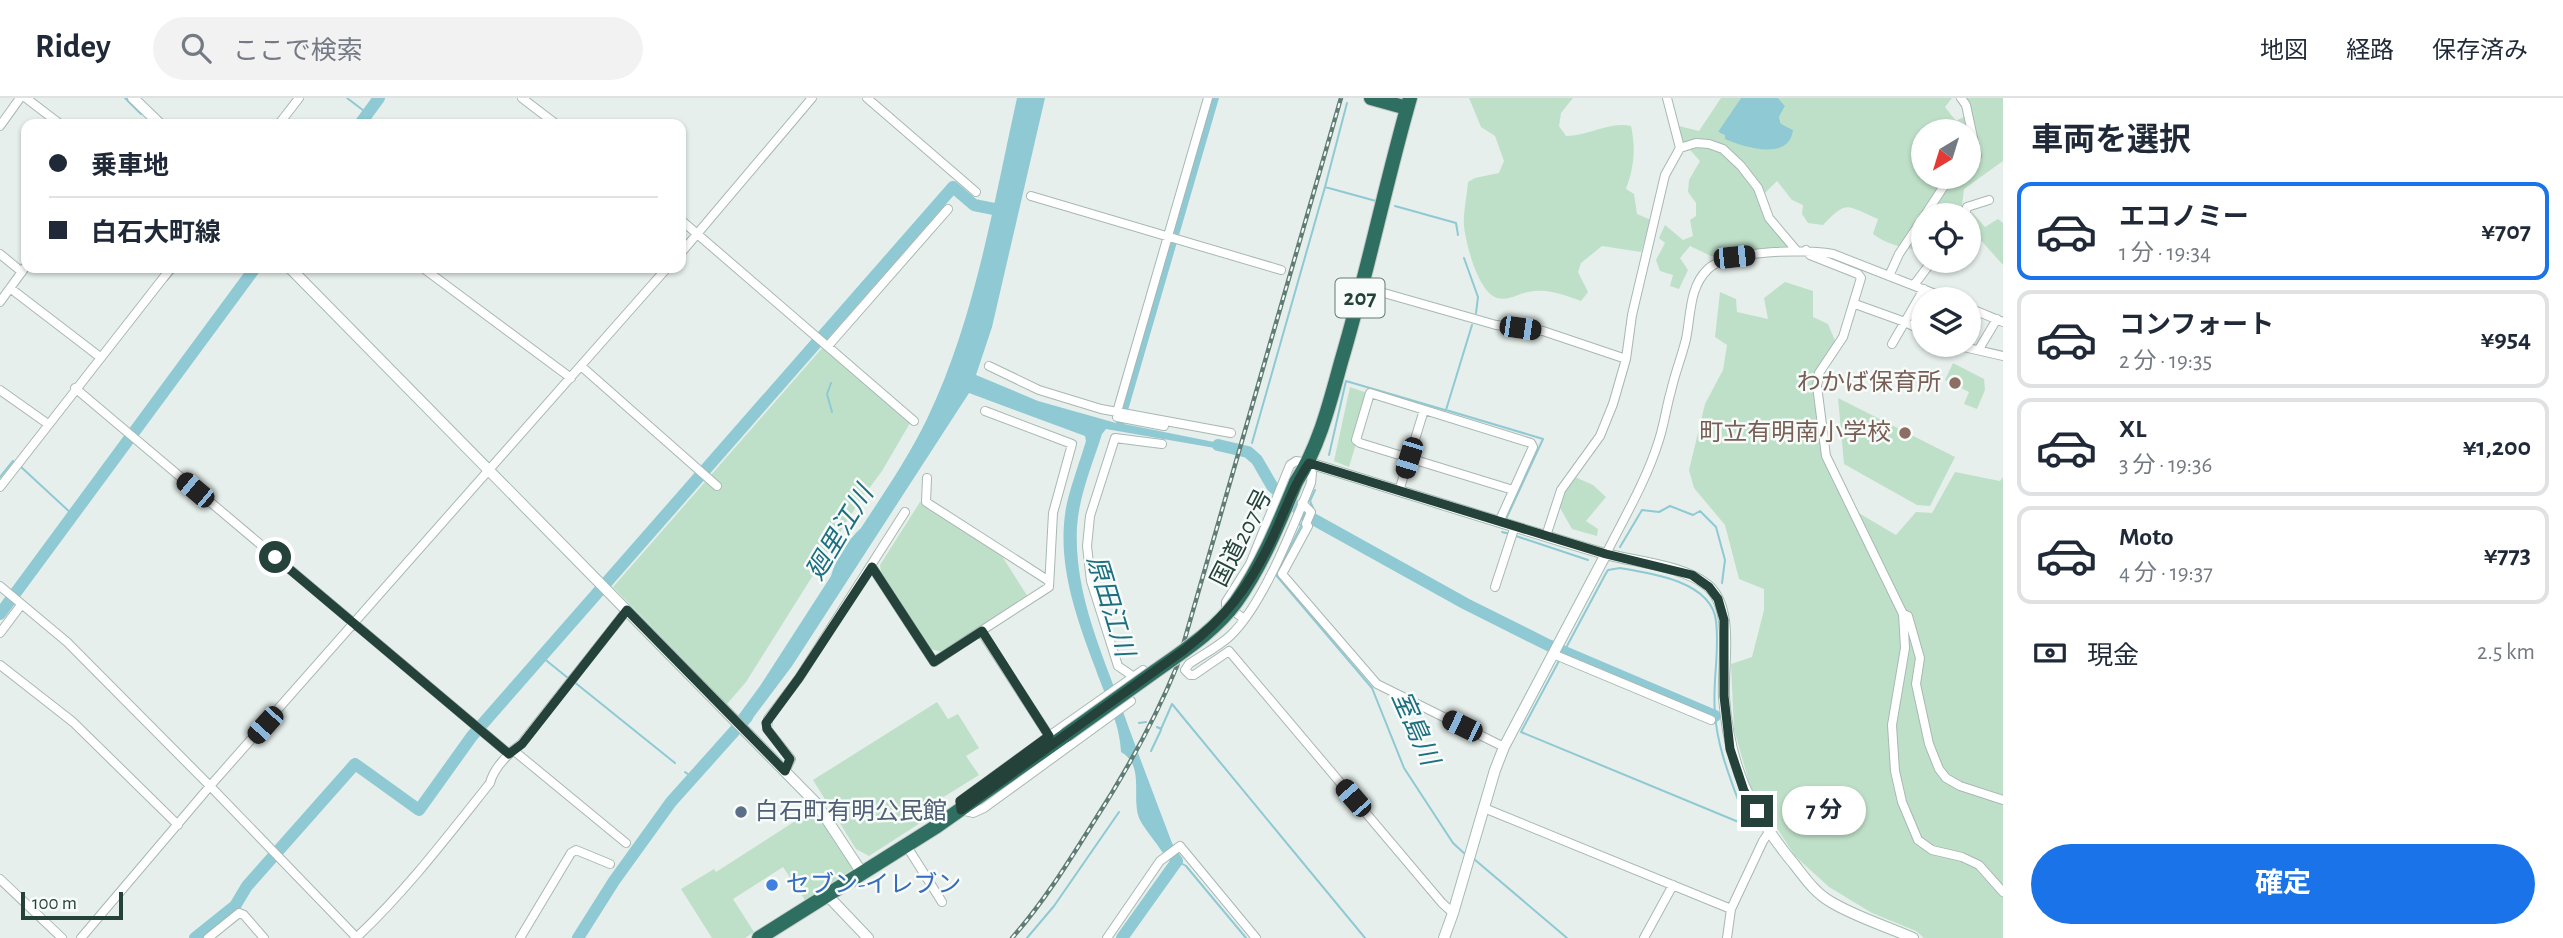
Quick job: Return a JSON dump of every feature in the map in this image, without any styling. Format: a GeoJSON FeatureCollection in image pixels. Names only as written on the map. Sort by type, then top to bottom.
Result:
{"type":"FeatureCollection","features":[{"type":"Feature","properties":{"kind":"highway"},"geometry":{"type":"LineString","coordinates":[[1371,98],[1409,103]]}},
{"type":"Feature","properties":{"kind":"highway","name":"国道207号"},"geometry":{"type":"LineString","coordinates":[[758,938],[961,810],[1184,650],[1214,626],[1234,604],[1272,539],[1289,483],[1309,463],[1363,286],[1409,103]]}},
{"type":"Feature","properties":{"kind":"street"},"geometry":{"type":"LineString","coordinates":[[0,126],[20,98]]}},
{"type":"Feature","properties":{"kind":"street"},"geometry":{"type":"LineString","coordinates":[[26,98],[53,119]]}},
{"type":"Feature","properties":{"kind":"street"},"geometry":{"type":"LineString","coordinates":[[133,98],[155,119]]}},
{"type":"Feature","properties":{"kind":"street"},"geometry":{"type":"LineString","coordinates":[[283,119],[299,98]]}},
{"type":"Feature","properties":{"kind":"street"},"geometry":{"type":"LineString","coordinates":[[522,98],[549,119]]}},
{"type":"Feature","properties":{"kind":"street"},"geometry":{"type":"LineString","coordinates":[[686,247],[813,98]]}},
{"type":"Feature","properties":{"kind":"street"},"geometry":{"type":"LineString","coordinates":[[867,98],[976,191]]}},
{"type":"Feature","properties":{"kind":"street"},"geometry":{"type":"LineString","coordinates":[[1117,415],[1208,98]]}},
{"type":"Feature","properties":{"kind":"street"},"geometry":{"type":"LineString","coordinates":[[1667,98],[1680,148]]}},
{"type":"Feature","properties":{"kind":"street"},"geometry":{"type":"LineString","coordinates":[[1961,98],[1966,105],[1969,119]]}},
{"type":"Feature","properties":{"kind":"street"},"geometry":{"type":"LineString","coordinates":[[1546,536],[1567,479],[1600,436],[1613,404],[1626,359],[1632,315],[1665,175],[1680,148],[1696,143],[1723,149],[1758,188],[1769,218],[1796,250]]}},
{"type":"Feature","properties":{"kind":"street"},"geometry":{"type":"LineString","coordinates":[[1031,196],[1281,270]]}},
{"type":"Feature","properties":{"kind":"street"},"geometry":{"type":"LineString","coordinates":[[1980,203],[1989,200]]}},
{"type":"Feature","properties":{"kind":"street"},"geometry":{"type":"LineString","coordinates":[[822,341],[948,209]]}},
{"type":"Feature","properties":{"kind":"street"},"geometry":{"type":"LineString","coordinates":[[686,224],[914,421]]}},
{"type":"Feature","properties":{"kind":"street"},"geometry":{"type":"LineString","coordinates":[[1889,276],[1911,238]]}},
{"type":"Feature","properties":{"kind":"street"},"geometry":{"type":"LineString","coordinates":[[1805,250],[1810,255],[1858,274],[1861,283],[1843,337],[1819,373],[1817,386],[1826,456],[1903,614],[1905,648],[1892,724],[1895,771],[1902,802],[1918,841],[1932,850],[1962,857],[1979,865],[2003,892]]}},
{"type":"Feature","properties":{"kind":"street"},"geometry":{"type":"LineString","coordinates":[[1444,938],[1504,747],[1558,653],[1649,467],[1686,339],[1693,294],[1707,270],[1717,262],[1734,257],[1805,250],[1833,254],[1919,287]]}},
{"type":"Feature","properties":{"kind":"street"},"geometry":{"type":"LineString","coordinates":[[0,254],[21,267]]}},
{"type":"Feature","properties":{"kind":"street"},"geometry":{"type":"LineString","coordinates":[[0,302],[21,273]]}},
{"type":"Feature","properties":{"kind":"street"},"geometry":{"type":"LineString","coordinates":[[0,487],[167,273]]}},
{"type":"Feature","properties":{"kind":"street"},"geometry":{"type":"LineString","coordinates":[[295,273],[816,803],[862,873]]}},
{"type":"Feature","properties":{"kind":"street"},"geometry":{"type":"LineString","coordinates":[[430,273],[570,378]]}},
{"type":"Feature","properties":{"kind":"street"},"geometry":{"type":"LineString","coordinates":[[80,938],[210,786],[663,273]]}},
{"type":"Feature","properties":{"kind":"street"},"geometry":{"type":"LineString","coordinates":[[1914,285],[1923,273]]}},
{"type":"Feature","properties":{"kind":"street"},"geometry":{"type":"LineString","coordinates":[[1363,286],[1496,325],[1544,331],[1626,359]]}},
{"type":"Feature","properties":{"kind":"street"},"geometry":{"type":"LineString","coordinates":[[10,288],[100,357]]}},
{"type":"Feature","properties":{"kind":"street"},"geometry":{"type":"LineString","coordinates":[[1855,304],[1911,325]]}},
{"type":"Feature","properties":{"kind":"street"},"geometry":{"type":"LineString","coordinates":[[1892,344],[1911,312]]}},
{"type":"Feature","properties":{"kind":"street"},"geometry":{"type":"LineString","coordinates":[[1981,313],[2000,321],[1981,346]]}},
{"type":"Feature","properties":{"kind":"street"},"geometry":{"type":"LineString","coordinates":[[1981,350],[2003,356]]}},
{"type":"Feature","properties":{"kind":"street"},"geometry":{"type":"LineString","coordinates":[[580,366],[717,485]]}},
{"type":"Feature","properties":{"kind":"street"},"geometry":{"type":"LineString","coordinates":[[989,366],[1040,390],[1117,415],[1231,433]]}},
{"type":"Feature","properties":{"kind":"street"},"geometry":{"type":"LineString","coordinates":[[75,388],[480,729],[626,843]]}},
{"type":"Feature","properties":{"kind":"street"},"geometry":{"type":"LineString","coordinates":[[0,390],[48,424]]}},
{"type":"Feature","properties":{"kind":"street"},"geometry":{"type":"LineString","coordinates":[[1499,522],[1533,447],[1531,443],[1370,393],[1356,440],[1513,490]]}},
{"type":"Feature","properties":{"kind":"street"},"geometry":{"type":"LineString","coordinates":[[1399,491],[1424,410]]}},
{"type":"Feature","properties":{"kind":"street"},"geometry":{"type":"LineString","coordinates":[[872,567],[934,662],[1049,587],[1053,513],[1072,444],[985,411]]}},
{"type":"Feature","properties":{"kind":"street"},"geometry":{"type":"LineString","coordinates":[[1128,417],[1164,426]]}},
{"type":"Feature","properties":{"kind":"street"},"geometry":{"type":"LineString","coordinates":[[1146,441],[1148,423]]}},
{"type":"Feature","properties":{"kind":"street"},"geometry":{"type":"LineString","coordinates":[[1134,677],[1118,666],[1091,581],[1087,546],[1090,516],[1115,438],[1162,444]]}},
{"type":"Feature","properties":{"kind":"street"},"geometry":{"type":"LineString","coordinates":[[1309,463],[1499,522],[1513,532],[1546,536],[1692,575],[1709,587],[1718,599],[1724,620],[1724,696],[1730,749],[1744,791],[1769,832],[1815,890],[1831,902],[1913,938]]}},
{"type":"Feature","properties":{"kind":"street"},"geometry":{"type":"LineString","coordinates":[[1309,463],[1311,483],[1269,578],[1249,614],[1230,636],[1186,667],[1186,673],[1194,675],[1229,651],[1453,914]]}},
{"type":"Feature","properties":{"kind":"street"},"geometry":{"type":"LineString","coordinates":[[927,478],[926,502],[1049,581]]}},
{"type":"Feature","properties":{"kind":"street"},"geometry":{"type":"LineString","coordinates":[[1243,618],[1226,606],[1226,602],[1250,564],[1275,502],[1289,483]]}},
{"type":"Feature","properties":{"kind":"street"},"geometry":{"type":"LineString","coordinates":[[1303,503],[1311,512],[1306,524],[1308,526],[1282,574],[1377,684],[1504,747]]}},
{"type":"Feature","properties":{"kind":"street"},"geometry":{"type":"LineString","coordinates":[[785,771],[790,759],[767,729],[766,723],[799,678],[905,512]]}},
{"type":"Feature","properties":{"kind":"street"},"geometry":{"type":"LineString","coordinates":[[1495,587],[1513,532]]}},
{"type":"Feature","properties":{"kind":"street"},"geometry":{"type":"LineString","coordinates":[[0,586],[67,642],[356,938],[413,879],[490,783],[492,774],[511,752],[522,744],[627,610]]}},
{"type":"Feature","properties":{"kind":"street"},"geometry":{"type":"LineString","coordinates":[[0,632],[20,604]]}},
{"type":"Feature","properties":{"kind":"street"},"geometry":{"type":"LineString","coordinates":[[1903,614],[1908,616],[1920,659],[1916,684],[1929,744],[1939,769],[1946,778],[1961,786],[2003,800]]}},
{"type":"Feature","properties":{"kind":"street"},"geometry":{"type":"LineString","coordinates":[[982,631],[1049,736]]}},
{"type":"Feature","properties":{"kind":"street"},"geometry":{"type":"LineString","coordinates":[[1558,653],[1711,720]]}},
{"type":"Feature","properties":{"kind":"street"},"geometry":{"type":"LineString","coordinates":[[0,665],[73,722],[178,825]]}},
{"type":"Feature","properties":{"kind":"street"},"geometry":{"type":"LineString","coordinates":[[1130,701],[985,808],[973,813],[961,810],[960,801],[1143,670]]}},
{"type":"Feature","properties":{"kind":"street"},"geometry":{"type":"LineString","coordinates":[[1484,808],[1731,909]]}},
{"type":"Feature","properties":{"kind":"street"},"geometry":{"type":"LineString","coordinates":[[1727,938],[1731,909],[1769,832]]}},
{"type":"Feature","properties":{"kind":"street"},"geometry":{"type":"LineString","coordinates":[[906,845],[942,902]]}},
{"type":"Feature","properties":{"kind":"street"},"geometry":{"type":"LineString","coordinates":[[1107,938],[1160,861],[1181,846],[1256,938]]}},
{"type":"Feature","properties":{"kind":"street"},"geometry":{"type":"LineString","coordinates":[[520,938],[570,853],[576,850],[610,864]]}},
{"type":"Feature","properties":{"kind":"street"},"geometry":{"type":"LineString","coordinates":[[0,879],[62,938]]}},
{"type":"Feature","properties":{"kind":"street"},"geometry":{"type":"LineString","coordinates":[[1644,938],[1673,885]]}},
{"type":"Feature","properties":{"kind":"street"},"geometry":{"type":"LineString","coordinates":[[827,895],[868,938]]}},
{"type":"Feature","properties":{"kind":"street"},"geometry":{"type":"LineString","coordinates":[[208,938],[239,913],[244,915],[264,938]]}},
{"type":"Feature","properties":{"kind":"green space"},"geometry":{"type":"Polygon","coordinates":[[[1469,98],[1573,98],[1561,113],[1559,126],[1566,136],[1615,125],[1631,126],[1633,158],[1626,189],[1634,194],[1637,214],[1651,220],[1641,252],[1602,246],[1581,263],[1578,272],[1588,292],[1581,301],[1542,291],[1505,299],[1497,298],[1484,287],[1470,255],[1464,226],[1468,182],[1499,173],[1504,161],[1495,136],[1481,127],[1469,98]]]}},
{"type":"Feature","properties":{"kind":"green space"},"geometry":{"type":"Polygon","coordinates":[[[1721,98],[1741,98],[1718,133],[1781,123],[1779,117],[1785,106],[1778,98],[1952,98],[1945,107],[1954,119],[1911,119],[1911,189],[1964,189],[1962,203],[1911,203],[1911,249],[1895,245],[1873,234],[1878,219],[1853,208],[1843,208],[1823,225],[1808,223],[1802,214],[1803,205],[1792,200],[1777,181],[1760,198],[1766,218],[1789,248],[1711,256],[1690,246],[1680,258],[1688,270],[1679,289],[1670,286],[1673,275],[1660,271],[1656,260],[1665,243],[1659,238],[1665,225],[1683,240],[1693,236],[1690,220],[1696,216],[1696,203],[1688,192],[1689,180],[1700,161],[1682,141],[1679,126],[1699,131],[1721,98]]]}},
{"type":"Feature","properties":{"kind":"green space"},"geometry":{"type":"Polygon","coordinates":[[[1959,98],[2003,98],[2003,161],[1981,177],[1981,119],[1960,119],[1971,113],[1959,98]]]}},
{"type":"Feature","properties":{"kind":"green space"},"geometry":{"type":"Polygon","coordinates":[[[1998,219],[2003,223],[2003,265],[1981,240],[1981,222],[1985,227],[1998,219]]]}},
{"type":"Feature","properties":{"kind":"green space"},"geometry":{"type":"Polygon","coordinates":[[[1785,282],[1813,291],[1813,317],[1828,324],[1836,343],[1822,374],[1820,386],[1830,454],[1857,512],[1896,535],[1916,512],[1932,513],[1955,472],[2000,481],[2003,477],[2003,938],[1924,938],[1916,931],[1872,913],[1829,887],[1795,856],[1750,786],[1734,729],[1731,664],[1752,657],[1764,610],[1764,589],[1739,579],[1725,525],[1694,488],[1689,470],[1705,404],[1723,370],[1727,345],[1715,337],[1720,292],[1736,299],[1737,312],[1768,319],[1764,298],[1785,282]]]}},
{"type":"Feature","properties":{"kind":"green space"},"geometry":{"type":"Polygon","coordinates":[[[823,347],[910,423],[746,682],[727,704],[613,587],[823,347]]]}},
{"type":"Feature","properties":{"kind":"green space"},"geometry":{"type":"Polygon","coordinates":[[[1953,363],[1984,379],[1985,390],[1977,409],[1964,404],[1969,392],[1945,380],[1953,363]]]}},
{"type":"Feature","properties":{"kind":"green space"},"geometry":{"type":"Polygon","coordinates":[[[1350,387],[1367,393],[1349,467],[1334,461],[1350,387]]]}},
{"type":"Feature","properties":{"kind":"green space"},"geometry":{"type":"Polygon","coordinates":[[[1838,398],[1955,457],[1930,506],[1917,505],[1844,464],[1838,398]]]}},
{"type":"Feature","properties":{"kind":"green space"},"geometry":{"type":"Polygon","coordinates":[[[1575,477],[1593,485],[1606,497],[1586,521],[1598,529],[1597,536],[1572,529],[1559,506],[1565,490],[1575,477]]]}},
{"type":"Feature","properties":{"kind":"green space"},"geometry":{"type":"Polygon","coordinates":[[[920,502],[1000,553],[1028,597],[943,652],[930,649],[881,572],[880,565],[920,502]]]}},
{"type":"Feature","properties":{"kind":"green space"},"geometry":{"type":"Polygon","coordinates":[[[937,702],[948,719],[958,714],[979,748],[966,756],[979,775],[942,798],[942,809],[869,856],[856,849],[813,780],[937,702]]]}},
{"type":"Feature","properties":{"kind":"green space"},"geometry":{"type":"Polygon","coordinates":[[[814,809],[853,869],[805,900],[783,867],[733,899],[754,932],[745,938],[712,938],[681,889],[714,869],[716,872],[814,809]]]}},
{"type":"Feature","properties":{"kind":"water"},"geometry":{"type":"Polygon","coordinates":[[[1017,98],[1045,98],[992,327],[976,375],[1038,401],[1116,423],[1211,98],[1219,98],[1124,424],[1234,446],[1232,451],[1106,429],[1087,479],[1077,527],[1079,570],[1088,611],[1172,843],[1163,853],[1137,812],[1133,766],[1129,758],[1121,752],[1115,720],[1081,630],[1066,567],[1064,524],[1067,503],[1086,441],[1085,436],[969,393],[792,666],[747,726],[738,716],[831,576],[843,550],[887,488],[927,419],[944,381],[970,302],[991,221],[1017,98]]]}},
{"type":"Feature","properties":{"kind":"water"},"geometry":{"type":"Polygon","coordinates":[[[1741,98],[1778,98],[1785,106],[1779,117],[1781,124],[1793,130],[1790,140],[1783,146],[1765,150],[1725,139],[1725,135],[1718,132],[1741,98]]]}},
{"type":"Feature","properties":{"kind":"waterway"},"geometry":{"type":"LineString","coordinates":[[125,98],[141,114]]}},
{"type":"Feature","properties":{"kind":"waterway"},"geometry":{"type":"LineString","coordinates":[[347,98],[368,114]]}},
{"type":"Feature","properties":{"kind":"waterway"},"geometry":{"type":"LineString","coordinates":[[364,119],[379,98]]}},
{"type":"Feature","properties":{"kind":"waterway"},"geometry":{"type":"LineString","coordinates":[[1347,103],[1325,187],[1376,201]]}},
{"type":"Feature","properties":{"kind":"waterway"},"geometry":{"type":"LineString","coordinates":[[195,938],[235,906],[247,886],[355,764],[419,810],[472,736],[953,187],[974,205],[1004,211]]}},
{"type":"Feature","properties":{"kind":"waterway"},"geometry":{"type":"LineString","coordinates":[[1252,443],[1325,187]]}},
{"type":"Feature","properties":{"kind":"waterway"},"geometry":{"type":"LineString","coordinates":[[1395,206],[1456,223],[1458,235]]}},
{"type":"Feature","properties":{"kind":"waterway"},"geometry":{"type":"LineString","coordinates":[[1464,258],[1478,297],[1476,313]]}},
{"type":"Feature","properties":{"kind":"waterway"},"geometry":{"type":"LineString","coordinates":[[167,280],[173,273]]}},
{"type":"Feature","properties":{"kind":"waterway"},"geometry":{"type":"LineString","coordinates":[[0,614],[251,273]]}},
{"type":"Feature","properties":{"kind":"waterway"},"geometry":{"type":"LineString","coordinates":[[1472,325],[1446,410],[1543,439],[1507,517]]}},
{"type":"Feature","properties":{"kind":"waterway"},"geometry":{"type":"LineString","coordinates":[[1329,455],[1346,381],[1445,410]]}},
{"type":"Feature","properties":{"kind":"waterway"},"geometry":{"type":"LineString","coordinates":[[831,383],[827,394],[832,412]]}},
{"type":"Feature","properties":{"kind":"waterway","name":"室島川"},"geometry":{"type":"LineString","coordinates":[[1218,445],[1248,452],[1257,460],[1272,486],[1304,514],[1466,604],[1548,645],[1715,716]]}},
{"type":"Feature","properties":{"kind":"waterway"},"geometry":{"type":"LineString","coordinates":[[0,477],[13,461]]}},
{"type":"Feature","properties":{"kind":"waterway"},"geometry":{"type":"LineString","coordinates":[[20,466],[73,515]]}},
{"type":"Feature","properties":{"kind":"waterway"},"geometry":{"type":"LineString","coordinates":[[1313,508],[1310,501],[1315,490]]}},
{"type":"Feature","properties":{"kind":"waterway"},"geometry":{"type":"LineString","coordinates":[[1620,547],[1642,510],[1659,512],[1670,506],[1693,515],[1700,511],[1716,527],[1725,560],[1722,583]]}},
{"type":"Feature","properties":{"kind":"waterway","name":"室島川"},"geometry":{"type":"LineString","coordinates":[[1304,514],[1299,523],[1301,526],[1276,575],[1372,688],[1404,768],[1453,843],[1466,855]]}},
{"type":"Feature","properties":{"kind":"waterway"},"geometry":{"type":"LineString","coordinates":[[1502,532],[1510,534]]}},
{"type":"Feature","properties":{"kind":"waterway"},"geometry":{"type":"LineString","coordinates":[[1516,536],[1588,560]]}},
{"type":"Feature","properties":{"kind":"waterway"},"geometry":{"type":"LineString","coordinates":[[1620,568],[1679,582],[1704,597],[1712,608],[1717,633],[1714,702],[1716,727],[1746,822],[1741,823],[1521,732],[1608,570],[1620,568]]}},
{"type":"Feature","properties":{"kind":"waterway"},"geometry":{"type":"LineString","coordinates":[[542,657],[568,678]]}},
{"type":"Feature","properties":{"kind":"waterway"},"geometry":{"type":"LineString","coordinates":[[573,681],[675,763]]}},
{"type":"Feature","properties":{"kind":"waterway"},"geometry":{"type":"LineString","coordinates":[[1157,727],[1161,729],[1172,704],[1365,938]]}},
{"type":"Feature","properties":{"kind":"waterway","name":"廻里江川"},"geometry":{"type":"LineString","coordinates":[[578,938],[614,881],[671,802],[747,717]]}},
{"type":"Feature","properties":{"kind":"waterway"},"geometry":{"type":"LineString","coordinates":[[1139,723],[1146,722]]}},
{"type":"Feature","properties":{"kind":"waterway"},"geometry":{"type":"LineString","coordinates":[[1151,751],[1161,730]]}},
{"type":"Feature","properties":{"kind":"waterway"},"geometry":{"type":"LineString","coordinates":[[685,772],[692,777]]}},
{"type":"Feature","properties":{"kind":"waterway"},"geometry":{"type":"LineString","coordinates":[[1027,938],[1054,906],[1119,812]]}},
{"type":"Feature","properties":{"kind":"waterway","name":"原田江川"},"geometry":{"type":"LineString","coordinates":[[1122,938],[1177,861],[1158,833]]}},
{"type":"Feature","properties":{"kind":"waterway","name":"室島川"},"geometry":{"type":"LineString","coordinates":[[1474,859],[1567,938]]}},
{"type":"Feature","properties":{"kind":"waterway"},"geometry":{"type":"LineString","coordinates":[[1177,861],[1186,866],[1246,938]]}},
{"type":"Feature","properties":{"kind":"railway"},"geometry":{"type":"LineString","coordinates":[[1012,938],[1055,882],[1117,785],[1149,727],[1177,666],[1341,98]]}},
{"type":"Feature","properties":{"kind":"place","name":"わかば保育所"},"geometry":{"type":"Point","coordinates":[1955,383]}},
{"type":"Feature","properties":{"kind":"place","name":"町立有明南小学校"},"geometry":{"type":"Point","coordinates":[1905,433]}},
{"type":"Feature","properties":{"kind":"place","name":"白石町有明公民館"},"geometry":{"type":"Point","coordinates":[741,812]}},
{"type":"Feature","properties":{"kind":"place","name":"セブン-イレブン"},"geometry":{"type":"Point","coordinates":[772,885]}},
{"type":"Feature","properties":{"kind":"route"},"geometry":{"type":"LineString","coordinates":[[275,557],[509,754],[522,744],[627,610],[785,771],[791,763],[790,759],[767,729],[766,723],[872,567],[934,662],[982,631],[1049,736],[960,801],[961,810],[1214,626],[1234,604],[1255,572],[1296,482],[1309,463],[1606,554],[1692,575],[1709,587],[1718,599],[1724,620],[1724,696],[1730,749],[1744,791],[1757,811]]}}]}
